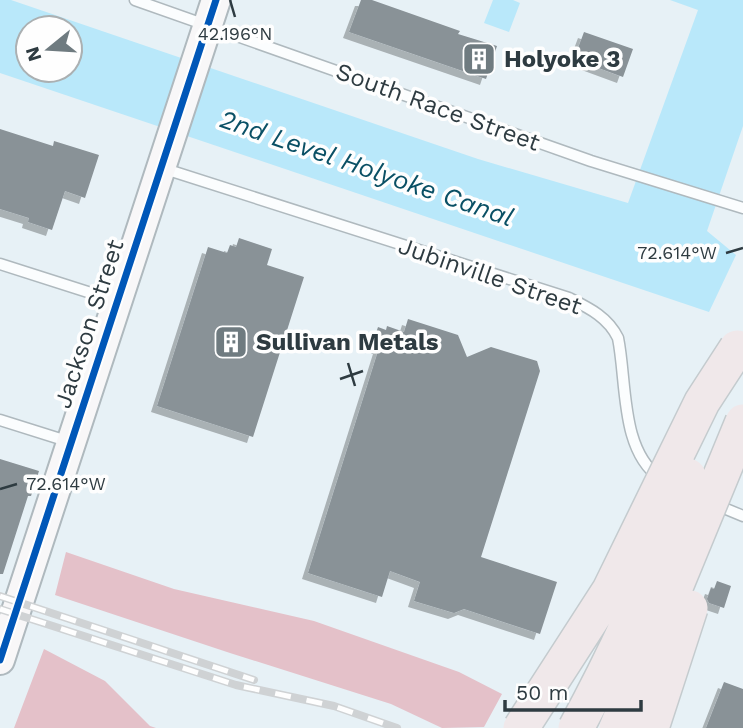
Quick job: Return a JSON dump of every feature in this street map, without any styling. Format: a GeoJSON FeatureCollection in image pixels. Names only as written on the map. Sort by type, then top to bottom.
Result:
{"type":"FeatureCollection","features":[{"type":"Feature","properties":{"kind":"highway"},"geometry":{"type":"LineString","coordinates":[[521,728],[610,590],[702,402],[737,348],[669,530],[615,652],[576,728]]}},
{"type":"Feature","properties":{"kind":"highway"},"geometry":{"type":"LineString","coordinates":[[617,728],[743,422]]}},
{"type":"Feature","properties":{"kind":"highway"},"geometry":{"type":"LineString","coordinates":[[652,728],[743,455]]}},
{"type":"Feature","properties":{"kind":"street","name":"Jackson Street"},"geometry":{"type":"LineString","coordinates":[[0,660],[207,25]]}},
{"type":"Feature","properties":{"kind":"lane","name":"South Race Street"},"geometry":{"type":"LineString","coordinates":[[135,0],[591,161],[743,208]]}},
{"type":"Feature","properties":{"kind":"lane","name":"Jubinville Street"},"geometry":{"type":"LineString","coordinates":[[164,156],[569,298],[591,309],[605,318],[618,338],[629,419],[642,461],[651,472],[663,480],[695,496]]}},
{"type":"Feature","properties":{"kind":"lane"},"geometry":{"type":"LineString","coordinates":[[0,264],[116,302]]}},
{"type":"Feature","properties":{"kind":"lane"},"geometry":{"type":"LineString","coordinates":[[0,419],[71,442]]}},
{"type":"Feature","properties":{"kind":"lane"},"geometry":{"type":"LineString","coordinates":[[705,500],[743,516]]}},
{"type":"Feature","properties":{"kind":"shaded area"},"geometry":{"type":"Polygon","coordinates":[[[66,552],[174,589],[314,621],[459,672],[502,694],[484,727],[442,728],[391,704],[55,595],[66,552]]]}},
{"type":"Feature","properties":{"kind":"shaded area"},"geometry":{"type":"Polygon","coordinates":[[[44,649],[105,681],[150,726],[156,728],[14,728],[44,649]]]}},
{"type":"Feature","properties":{"kind":"water"},"geometry":{"type":"Polygon","coordinates":[[[0,0],[11,0],[52,14],[14,14],[14,78],[0,73],[0,0]]]}},
{"type":"Feature","properties":{"kind":"water"},"geometry":{"type":"Polygon","coordinates":[[[493,0],[513,0],[520,3],[509,32],[484,23],[493,0]]]}},
{"type":"Feature","properties":{"kind":"water","name":"2nd Level Holyoke Canal"},"geometry":{"type":"Polygon","coordinates":[[[670,0],[743,0],[743,126],[707,231],[736,255],[709,312],[33,84],[84,84],[84,25],[478,159],[628,203],[698,10],[670,0]]]}},
{"type":"Feature","properties":{"kind":"building"},"geometry":{"type":"Polygon","coordinates":[[[361,0],[372,0],[460,31],[458,34],[497,46],[486,79],[349,32],[361,0]]]}},
{"type":"Feature","properties":{"kind":"building"},"geometry":{"type":"Polygon","coordinates":[[[584,32],[633,49],[623,77],[574,59],[584,32]]]}},
{"type":"Feature","properties":{"kind":"building"},"geometry":{"type":"Polygon","coordinates":[[[0,129],[53,146],[54,141],[99,155],[85,198],[65,191],[52,230],[28,222],[29,218],[0,209],[0,129]]]}},
{"type":"Feature","properties":{"kind":"building","name":"Sullivan Metals"},"geometry":{"type":"Polygon","coordinates":[[[239,238],[272,249],[267,265],[304,277],[253,437],[157,406],[208,247],[227,253],[230,245],[236,247],[239,238]]]}},
{"type":"Feature","properties":{"kind":"building"},"geometry":{"type":"Polygon","coordinates":[[[408,319],[458,335],[467,357],[491,347],[537,361],[540,371],[481,557],[557,582],[540,634],[464,609],[454,613],[414,601],[420,582],[390,571],[382,597],[308,573],[379,348],[372,345],[378,327],[386,330],[387,326],[404,332],[408,319]]]}},
{"type":"Feature","properties":{"kind":"building"},"geometry":{"type":"Polygon","coordinates":[[[0,459],[39,471],[31,496],[28,496],[3,574],[0,574],[0,459]]]}},
{"type":"Feature","properties":{"kind":"building"},"geometry":{"type":"Polygon","coordinates":[[[717,581],[731,586],[724,608],[709,603],[707,599],[717,581]]]}},
{"type":"Feature","properties":{"kind":"building"},"geometry":{"type":"Polygon","coordinates":[[[724,682],[743,689],[743,728],[706,728],[724,682]]]}},
{"type":"Feature","properties":{"kind":"railway"},"geometry":{"type":"LineString","coordinates":[[0,596],[254,680]]}},
{"type":"Feature","properties":{"kind":"railway"},"geometry":{"type":"LineString","coordinates":[[0,609],[236,685],[334,706],[397,728]]}},
{"type":"Feature","properties":{"kind":"cycle path"},"geometry":{"type":"LineString","coordinates":[[0,660],[216,0]]}},
{"type":"Feature","properties":{"kind":"place","name":"Holyoke 3"},"geometry":{"type":"Point","coordinates":[479,59]}},
{"type":"Feature","properties":{"kind":"place","name":"Sullivan Metals"},"geometry":{"type":"Point","coordinates":[231,342]}}]}
